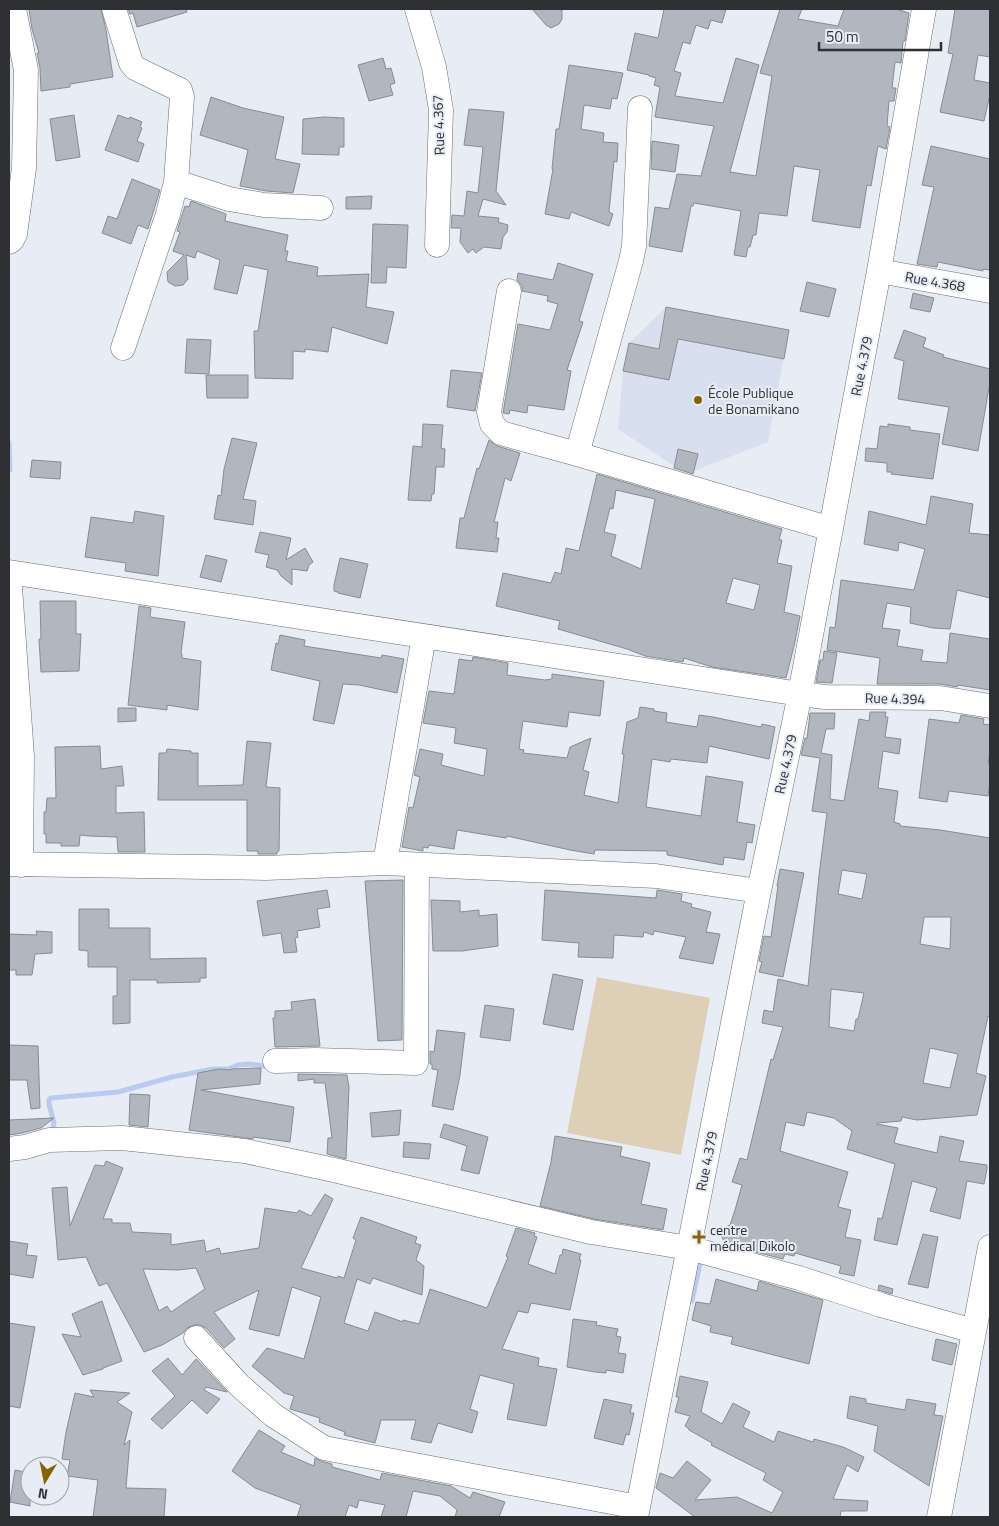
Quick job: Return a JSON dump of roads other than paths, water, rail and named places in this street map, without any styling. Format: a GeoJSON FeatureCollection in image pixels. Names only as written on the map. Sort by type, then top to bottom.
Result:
{"type":"FeatureCollection","features":[{"type":"Feature","properties":{"kind":"street"},"geometry":{"type":"LineString","coordinates":[[9,242],[15,234],[24,168],[26,109],[26,70],[14,9]]}},
{"type":"Feature","properties":{"kind":"street"},"geometry":{"type":"LineString","coordinates":[[114,9],[131,63],[135,68],[180,90],[182,97],[176,182],[168,214],[123,348]]}},
{"type":"Feature","properties":{"kind":"street","name":"Rue 4.367"},"geometry":{"type":"LineString","coordinates":[[417,9],[434,67],[441,110],[437,245]]}},
{"type":"Feature","properties":{"kind":"street","name":"Rue 4.379"},"geometry":{"type":"LineString","coordinates":[[636,1512],[800,694],[879,271],[924,9]]}},
{"type":"Feature","properties":{"kind":"street"},"geometry":{"type":"LineString","coordinates":[[577,454],[634,246],[640,108]]}},
{"type":"Feature","properties":{"kind":"street"},"geometry":{"type":"LineString","coordinates":[[176,182],[230,199],[256,204],[321,208]]}},
{"type":"Feature","properties":{"kind":"street","name":"Rue 4.368"},"geometry":{"type":"LineString","coordinates":[[879,271],[990,291]]}},
{"type":"Feature","properties":{"kind":"street"},"geometry":{"type":"LineString","coordinates":[[509,291],[489,412],[492,424],[501,433],[831,529]]}},
{"type":"Feature","properties":{"kind":"street"},"geometry":{"type":"LineString","coordinates":[[9,572],[16,755],[15,865],[266,868],[385,864],[417,865],[656,876],[759,892]]}},
{"type":"Feature","properties":{"kind":"street","name":"Rue 4.394"},"geometry":{"type":"LineString","coordinates":[[9,572],[800,694],[825,697],[940,698],[990,706]]}},
{"type":"Feature","properties":{"kind":"street"},"geometry":{"type":"LineString","coordinates":[[385,864],[424,636]]}},
{"type":"Feature","properties":{"kind":"street"},"geometry":{"type":"LineString","coordinates":[[275,1061],[315,1060],[416,1063],[417,865]]}},
{"type":"Feature","properties":{"kind":"street"},"geometry":{"type":"LineString","coordinates":[[9,1150],[50,1140],[122,1138],[246,1151],[334,1170],[591,1232],[689,1248],[799,1278],[880,1305],[980,1323]]}},
{"type":"Feature","properties":{"kind":"street"},"geometry":{"type":"LineString","coordinates":[[939,1517],[980,1323],[990,1248]]}},
{"type":"Feature","properties":{"kind":"street"},"geometry":{"type":"LineString","coordinates":[[196,1338],[239,1385],[274,1415],[324,1448],[636,1512]]}},
{"type":"Feature","properties":{"kind":"waterway"},"geometry":{"type":"LineString","coordinates":[[9,443],[10,470]]}},
{"type":"Feature","properties":{"kind":"waterway"},"geometry":{"type":"LineString","coordinates":[[52,1132],[54,1123],[49,1104],[51,1098],[118,1092],[172,1077],[213,1069],[228,1069],[238,1065],[250,1064],[271,1067]]}},
{"type":"Feature","properties":{"kind":"waterway"},"geometry":{"type":"LineString","coordinates":[[692,1301],[701,1259]]}},
{"type":"Feature","properties":{"kind":"place","name":"École Publique de Bonamikano"},"geometry":{"type":"Point","coordinates":[698,400]}},
{"type":"Feature","properties":{"kind":"place","name":"centre médical Dikolo"},"geometry":{"type":"Point","coordinates":[699,1237]}}]}
